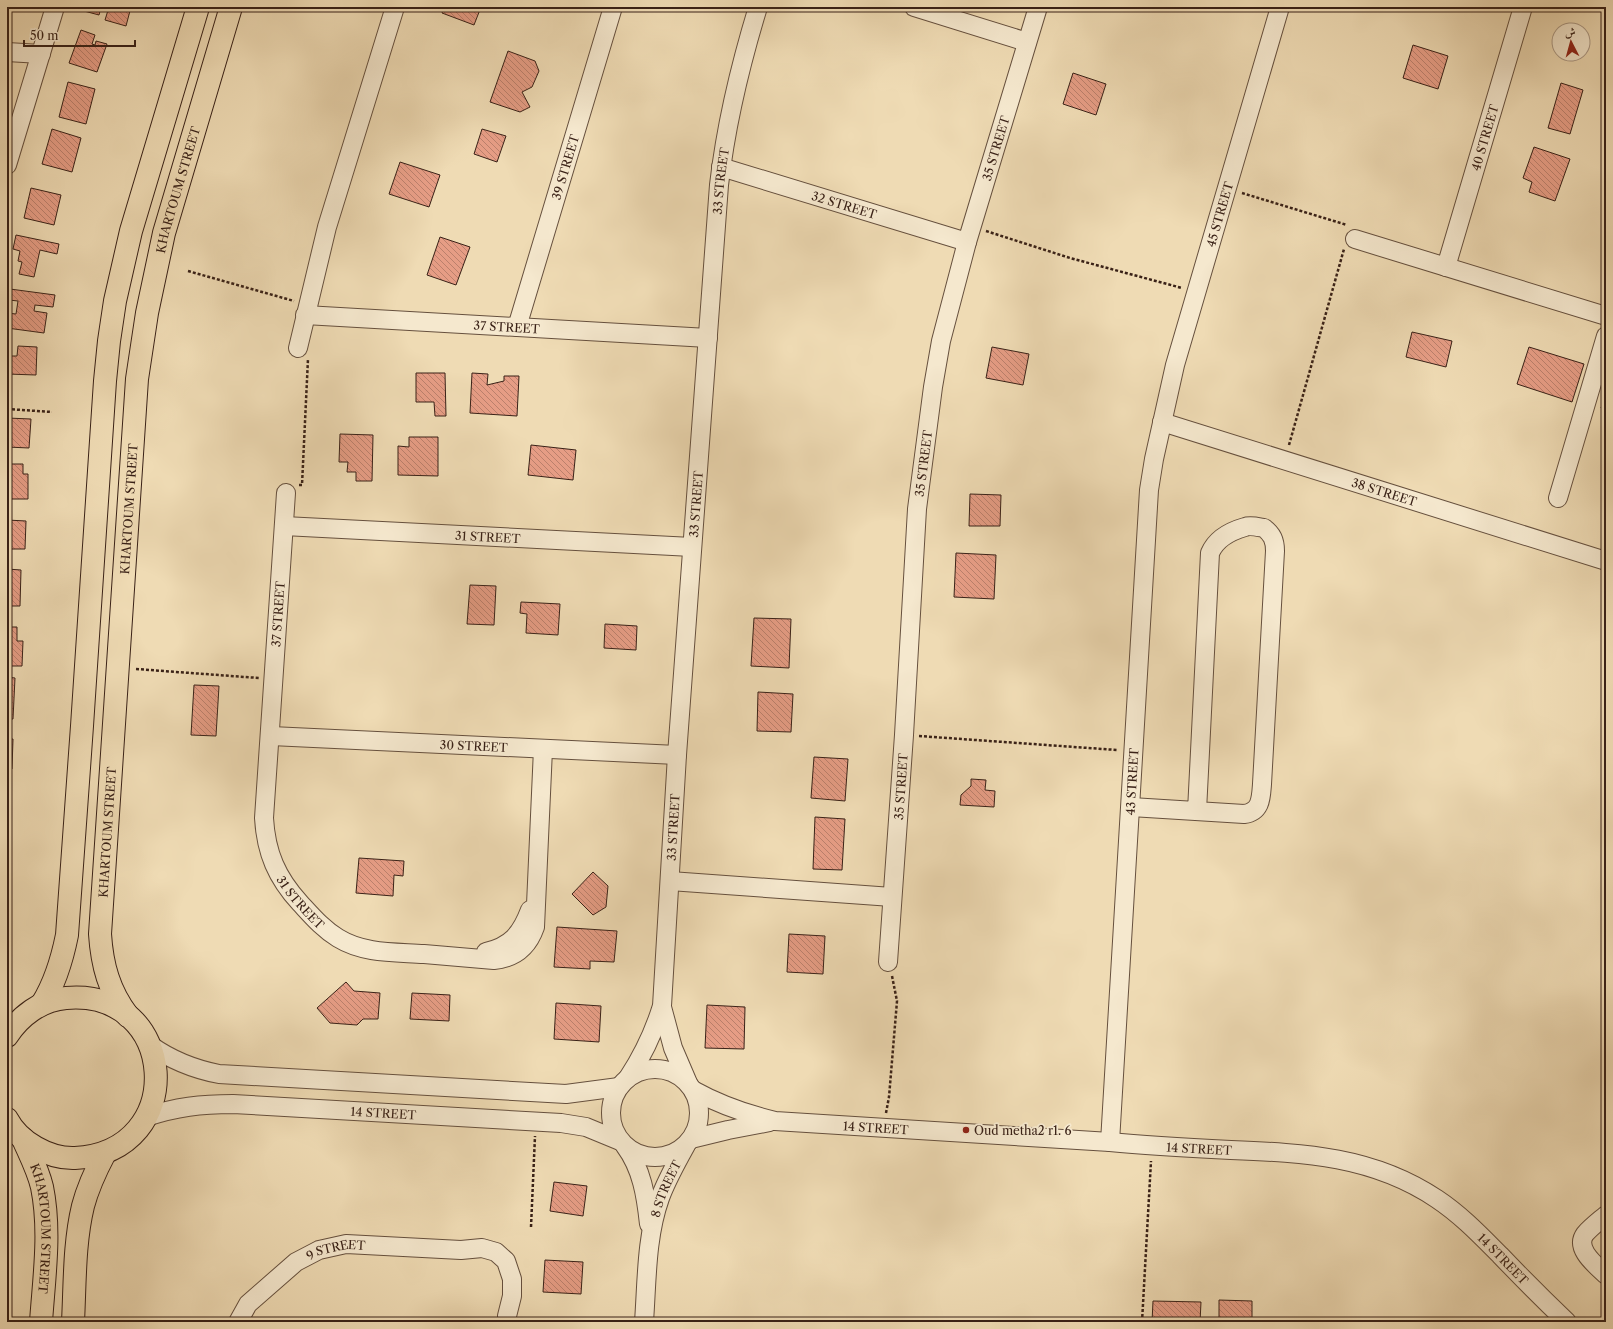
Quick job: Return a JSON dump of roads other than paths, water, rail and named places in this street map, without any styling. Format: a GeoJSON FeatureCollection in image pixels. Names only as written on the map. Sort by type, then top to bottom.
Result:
{"type":"FeatureCollection","features":[{"type":"Feature","properties":{"kind":"main road"},"geometry":{"type":"LineString","coordinates":[[42,1004],[55,978],[67,936],[105,381],[115,301],[123,262],[138,206],[198,7]]}},
{"type":"Feature","properties":{"kind":"main road","name":"KHARTOUM STREET"},"geometry":{"type":"LineString","coordinates":[[128,1016],[120,1006],[109,983],[104,967],[100,934],[134,412],[138,372],[147,313],[164,233],[231,7]]}},
{"type":"Feature","properties":{"kind":"main road"},"geometry":{"type":"LineString","coordinates":[[7,1119],[23,1139],[37,1148],[53,1155],[70,1158],[88,1157],[104,1153],[126,1140],[135,1132],[146,1117],[154,1100],[157,1082],[156,1063],[150,1045],[141,1029],[128,1016],[113,1006],[95,999],[77,997],[65,998],[42,1004],[26,1014],[9,1030]]}},
{"type":"Feature","properties":{"kind":"main road","name":"KHARTOUM STREET"},"geometry":{"type":"LineString","coordinates":[[23,1139],[40,1181],[46,1218],[41,1322]]}},
{"type":"Feature","properties":{"kind":"main road"},"geometry":{"type":"LineString","coordinates":[[73,1322],[80,1222],[87,1192],[104,1153]]}},
{"type":"Feature","properties":{"kind":"street"},"geometry":{"type":"LineString","coordinates":[[7,165],[54,7]]}},
{"type":"Feature","properties":{"kind":"street"},"geometry":{"type":"LineString","coordinates":[[301,352],[306,310],[339,186],[395,7]]}},
{"type":"Feature","properties":{"kind":"street","name":"39 STREET"},"geometry":{"type":"LineString","coordinates":[[517,327],[613,7]]}},
{"type":"Feature","properties":{"kind":"street","name":"33 STREET"},"geometry":{"type":"LineString","coordinates":[[624,1082],[640,1060],[651,1039],[662,1006],[677,755],[721,168],[736,85],[758,7]]}},
{"type":"Feature","properties":{"kind":"street"},"geometry":{"type":"LineString","coordinates":[[914,7],[1027,42]]}},
{"type":"Feature","properties":{"kind":"street","name":"35 STREET"},"geometry":{"type":"LineString","coordinates":[[888,962],[904,736],[917,509],[921,471],[941,341],[970,234],[1038,7]]}},
{"type":"Feature","properties":{"kind":"street","name":"45 STREET"},"geometry":{"type":"LineString","coordinates":[[1162,422],[1175,365],[1280,7]]}},
{"type":"Feature","properties":{"kind":"street","name":"40 STREET"},"geometry":{"type":"LineString","coordinates":[[1446,268],[1523,7]]}},
{"type":"Feature","properties":{"kind":"street"},"geometry":{"type":"LineString","coordinates":[[7,52],[41,54]]}},
{"type":"Feature","properties":{"kind":"street","name":"32 STREET"},"geometry":{"type":"LineString","coordinates":[[721,168],[970,234]]}},
{"type":"Feature","properties":{"kind":"street"},"geometry":{"type":"LineString","coordinates":[[1350,241],[1606,316]]}},
{"type":"Feature","properties":{"kind":"street","name":"37 STREET"},"geometry":{"type":"LineString","coordinates":[[306,310],[517,327],[708,338]]}},
{"type":"Feature","properties":{"kind":"street"},"geometry":{"type":"LineString","coordinates":[[1558,498],[1606,336]]}},
{"type":"Feature","properties":{"kind":"street","name":"38 STREET"},"geometry":{"type":"LineString","coordinates":[[1162,422],[1606,561]]}},
{"type":"Feature","properties":{"kind":"street","name":"43 STREET"},"geometry":{"type":"LineString","coordinates":[[1110,1142],[1147,518],[1153,467],[1162,422]]}},
{"type":"Feature","properties":{"kind":"street","name":"37 STREET"},"geometry":{"type":"LineString","coordinates":[[271,736],[284,526],[290,488]]}},
{"type":"Feature","properties":{"kind":"street","name":"31 STREET"},"geometry":{"type":"LineString","coordinates":[[284,526],[692,547]]}},
{"type":"Feature","properties":{"kind":"street"},"geometry":{"type":"LineString","coordinates":[[1131,806],[1197,811],[1248,814],[1255,810],[1260,802],[1275,551],[1275,543],[1269,531],[1264,528],[1246,526],[1223,537],[1212,547],[1209,560],[1197,811]]}},
{"type":"Feature","properties":{"kind":"street","name":"31 STREET"},"geometry":{"type":"LineString","coordinates":[[271,736],[264,818],[265,830],[274,866],[288,890],[321,925],[339,939],[349,944],[372,951],[460,956],[492,950],[506,945],[517,936],[523,927],[532,905],[535,893],[543,749]]}},
{"type":"Feature","properties":{"kind":"street","name":"30 STREET"},"geometry":{"type":"LineString","coordinates":[[271,736],[677,755]]}},
{"type":"Feature","properties":{"kind":"street"},"geometry":{"type":"LineString","coordinates":[[670,881],[892,897]]}},
{"type":"Feature","properties":{"kind":"street","name":"33 STREET"},"geometry":{"type":"LineString","coordinates":[[662,1006],[673,1048],[691,1087]]}},
{"type":"Feature","properties":{"kind":"street"},"geometry":{"type":"LineString","coordinates":[[150,1045],[162,1054],[187,1066],[219,1074],[566,1094],[624,1082],[640,1072],[653,1069],[666,1070],[678,1075],[691,1087],[698,1102],[700,1115],[697,1128],[689,1142],[675,1153],[662,1157],[649,1157],[636,1154],[622,1144],[614,1131],[610,1114],[613,1097],[624,1082]]}},
{"type":"Feature","properties":{"kind":"street","name":"14 STREET"},"geometry":{"type":"LineString","coordinates":[[691,1087],[722,1105],[775,1121],[1110,1142],[1152,1146],[1286,1152],[1323,1156],[1354,1162],[1396,1177],[1437,1199],[1456,1213],[1567,1322]]}},
{"type":"Feature","properties":{"kind":"street","name":"14 STREET"},"geometry":{"type":"LineString","coordinates":[[146,1117],[195,1105],[233,1104],[561,1123],[586,1127],[622,1144]]}},
{"type":"Feature","properties":{"kind":"street","name":"14 STREET"},"geometry":{"type":"LineString","coordinates":[[689,1142],[728,1130],[775,1121]]}},
{"type":"Feature","properties":{"kind":"street","name":"8 STREET"},"geometry":{"type":"LineString","coordinates":[[644,1322],[651,1234],[660,1198],[673,1169],[689,1142]]}},
{"type":"Feature","properties":{"kind":"street","name":"8 STREET"},"geometry":{"type":"LineString","coordinates":[[622,1144],[632,1156],[641,1178],[647,1202],[651,1234]]}},
{"type":"Feature","properties":{"kind":"street"},"geometry":{"type":"LineString","coordinates":[[1606,1215],[1585,1235],[1582,1244],[1585,1252],[1606,1275]]}},
{"type":"Feature","properties":{"kind":"street","name":"9 STREET"},"geometry":{"type":"LineString","coordinates":[[238,1322],[248,1304],[296,1262],[320,1250],[332,1246],[353,1244],[461,1250],[483,1258],[495,1267],[500,1274],[504,1287],[507,1319]]}},
{"type":"Feature","properties":{"kind":"place","name":"Oud metha2 r1. 6"},"geometry":{"type":"Point","coordinates":[966,1130]}}]}
